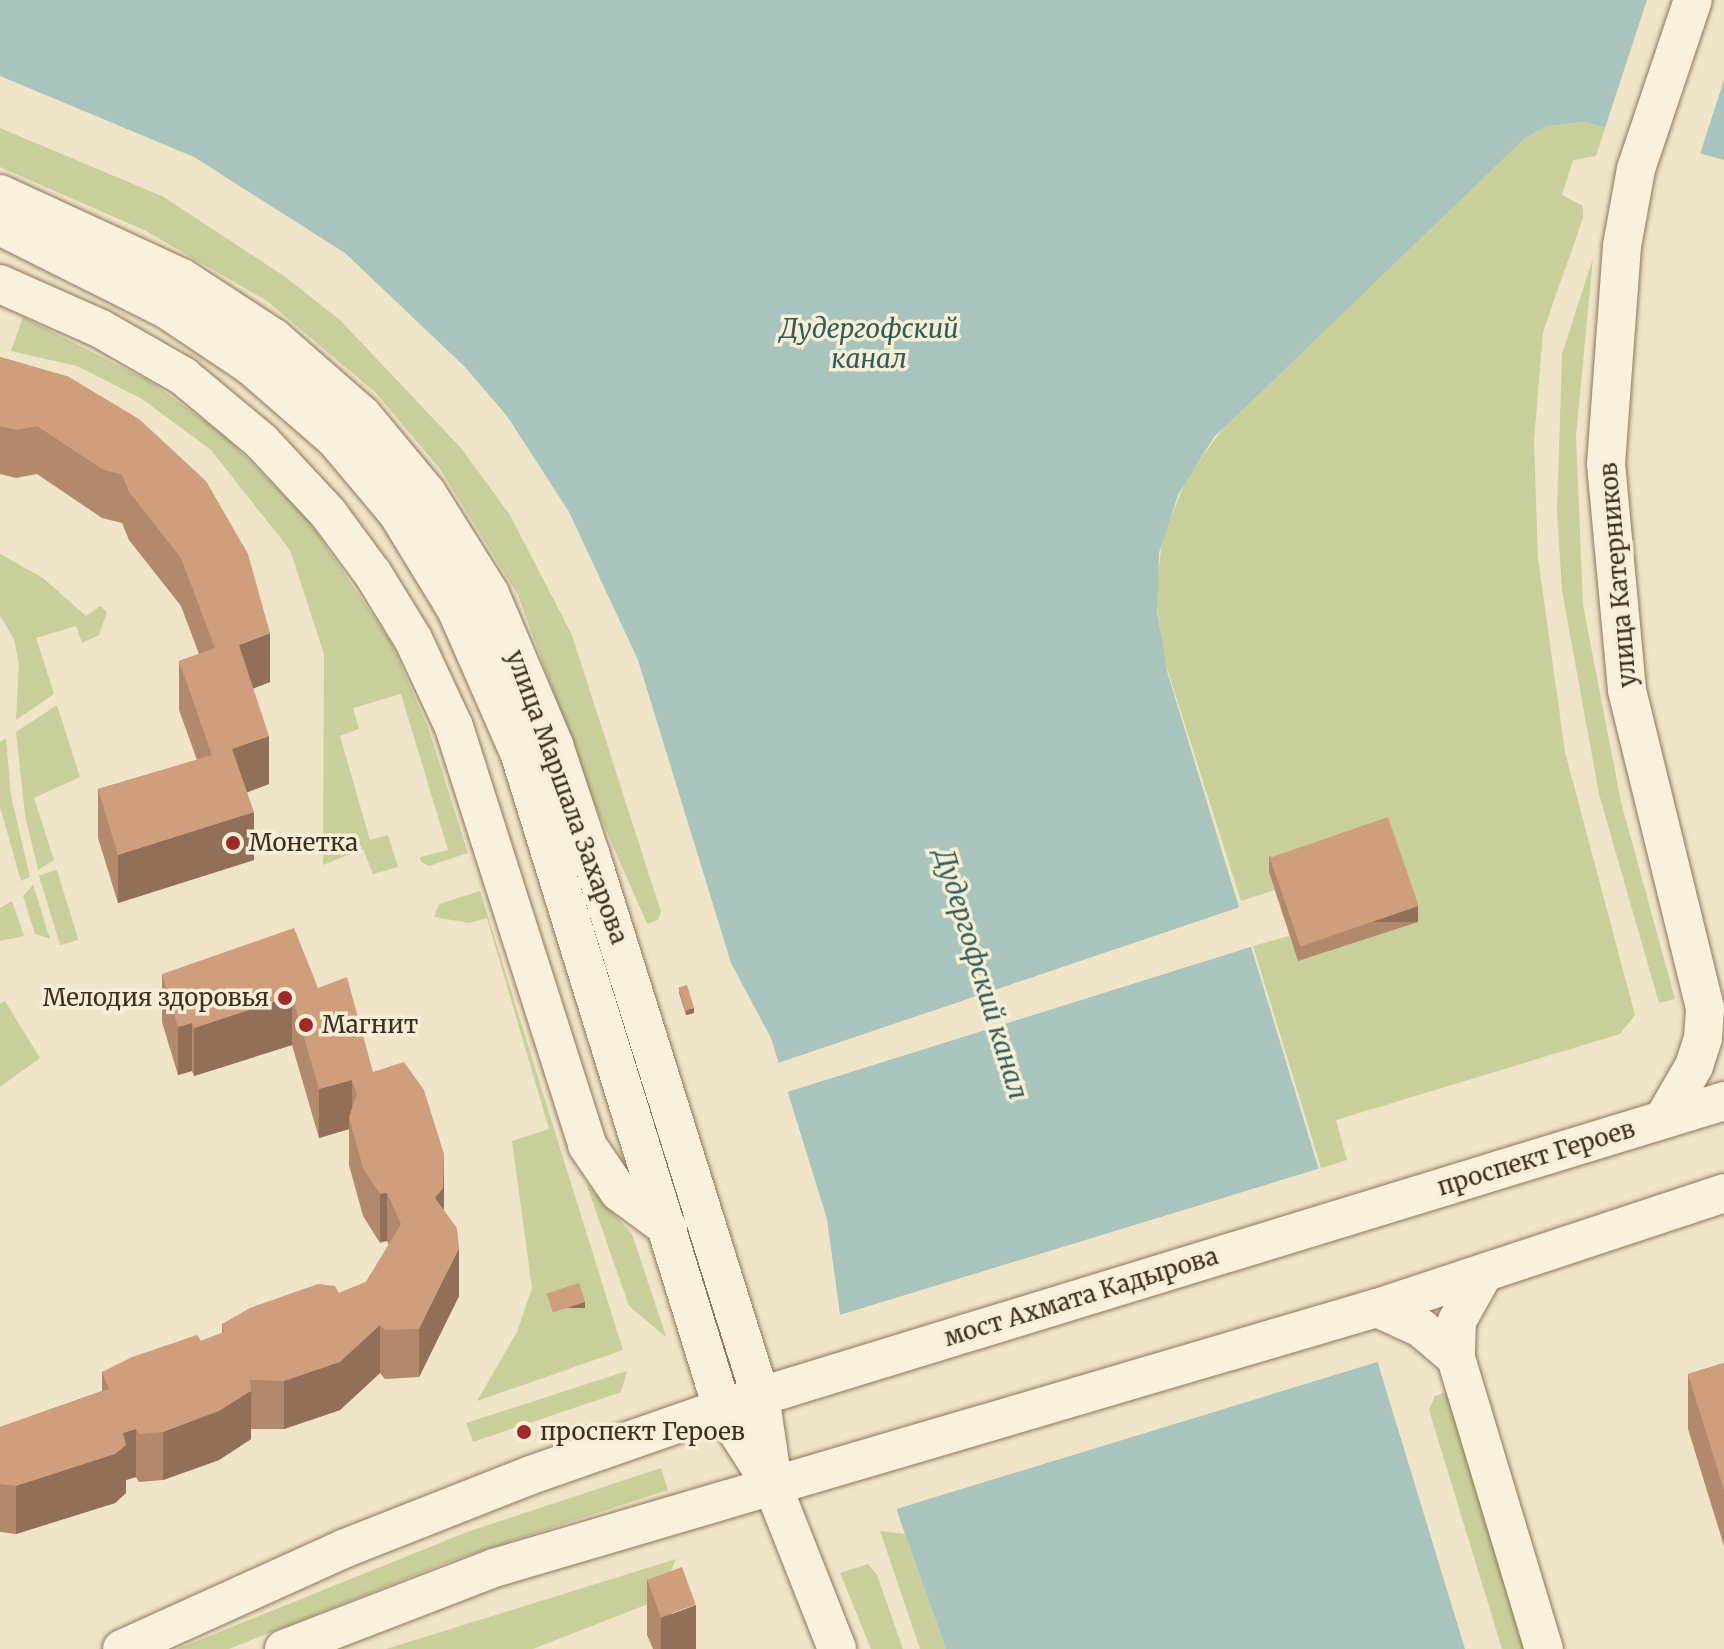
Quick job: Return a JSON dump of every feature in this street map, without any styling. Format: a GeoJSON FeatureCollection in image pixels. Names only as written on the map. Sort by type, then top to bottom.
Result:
{"type":"FeatureCollection","features":[{"type":"Feature","properties":{"kind":"street","name":"улица Катерников"},"geometry":{"type":"LineString","coordinates":[[1664,1118],[1694,1066],[1714,1016],[1627,690],[1613,584],[1608,407],[1622,246],[1636,169],[1693,0]]}},
{"type":"Feature","properties":{"kind":"street","name":"улица Маршала Захарова"},"geometry":{"type":"LineString","coordinates":[[0,194],[182,278],[274,338],[362,415],[427,493],[490,594],[554,745],[760,1395],[773,1487]]}},
{"type":"Feature","properties":{"kind":"street","name":"улица Маршала Захарова"},"geometry":{"type":"LineString","coordinates":[[0,226],[166,309],[251,366],[336,440],[398,514],[456,609],[520,755],[722,1408],[773,1487],[837,1649]]}},
{"type":"Feature","properties":{"kind":"street"},"geometry":{"type":"LineString","coordinates":[[0,284],[101,329],[183,376],[261,441],[328,513],[373,574],[413,639],[454,727],[587,1145],[619,1192],[668,1228]]}},
{"type":"Feature","properties":{"kind":"street","name":"проспект Героев"},"geometry":{"type":"LineString","coordinates":[[1349,1217],[1724,1101]]}},
{"type":"Feature","properties":{"kind":"street"},"geometry":{"type":"LineString","coordinates":[[284,1649],[494,1568],[1377,1308],[1724,1193]]}},
{"type":"Feature","properties":{"kind":"street","name":"мост Ахмата Кадырова"},"geometry":{"type":"LineString","coordinates":[[760,1395],[1349,1217]]}},
{"type":"Feature","properties":{"kind":"street"},"geometry":{"type":"LineString","coordinates":[[1484,1273],[1457,1321],[1456,1358],[1544,1649]]}},
{"type":"Feature","properties":{"kind":"street"},"geometry":{"type":"LineString","coordinates":[[1377,1308],[1421,1328],[1456,1358]]}},
{"type":"Feature","properties":{"kind":"street"},"geometry":{"type":"LineString","coordinates":[[122,1649],[343,1549],[531,1475],[760,1395]]}},
{"type":"Feature","properties":{"kind":"green space"},"geometry":{"type":"Polygon","coordinates":[[[1584,122],[1605,128],[1596,156],[1573,160],[1562,195],[1583,206],[1583,218],[1543,332],[1534,441],[1538,558],[1565,752],[1635,1015],[1620,1034],[1336,1120],[1347,1160],[1321,1168],[1253,946],[1289,936],[1299,960],[1418,921],[1269,872],[1275,890],[1241,901],[1163,656],[1156,596],[1162,539],[1186,480],[1225,425],[1523,140],[1546,126],[1584,122]]]}},
{"type":"Feature","properties":{"kind":"green space"},"geometry":{"type":"Polygon","coordinates":[[[0,128],[164,197],[284,276],[340,320],[461,448],[510,515],[572,635],[661,912],[658,920],[647,924],[593,800],[518,595],[440,469],[376,393],[267,301],[146,231],[0,167],[0,128]]]}},
{"type":"Feature","properties":{"kind":"green space"},"geometry":{"type":"Polygon","coordinates":[[[1593,258],[1576,436],[1583,605],[1621,802],[1675,999],[1659,1003],[1599,794],[1562,591],[1557,511],[1562,354],[1593,258]]]}},
{"type":"Feature","properties":{"kind":"green space"},"geometry":{"type":"Polygon","coordinates":[[[23,317],[151,382],[224,435],[308,520],[391,642],[429,730],[468,853],[429,866],[421,862],[420,857],[448,850],[401,694],[353,708],[359,729],[340,736],[370,840],[388,835],[398,867],[373,874],[363,849],[323,865],[324,654],[290,550],[211,450],[142,399],[77,366],[11,351],[23,317]]]}},
{"type":"Feature","properties":{"kind":"green space"},"geometry":{"type":"Polygon","coordinates":[[[0,554],[43,578],[86,616],[100,606],[107,612],[99,635],[82,643],[76,626],[36,638],[54,694],[16,720],[19,663],[14,639],[0,616],[0,554]]]}},
{"type":"Feature","properties":{"kind":"green space"},"geometry":{"type":"Polygon","coordinates":[[[57,705],[80,777],[34,798],[54,860],[38,870],[25,815],[16,732],[57,705]]]}},
{"type":"Feature","properties":{"kind":"green space"},"geometry":{"type":"Polygon","coordinates":[[[6,738],[11,796],[30,877],[21,881],[0,807],[0,742],[6,738]]]}},
{"type":"Feature","properties":{"kind":"green space"},"geometry":{"type":"Polygon","coordinates":[[[57,870],[78,940],[60,945],[39,876],[57,870]]]}},
{"type":"Feature","properties":{"kind":"green space"},"geometry":{"type":"Polygon","coordinates":[[[33,885],[50,939],[35,934],[23,896],[33,885]]]}},
{"type":"Feature","properties":{"kind":"green space"},"geometry":{"type":"Polygon","coordinates":[[[480,891],[623,1350],[477,1401],[517,1332],[532,1288],[512,1141],[549,1129],[487,918],[469,923],[434,917],[439,904],[480,891]]]}},
{"type":"Feature","properties":{"kind":"green space"},"geometry":{"type":"Polygon","coordinates":[[[12,901],[24,936],[0,941],[0,908],[12,901]]]}},
{"type":"Feature","properties":{"kind":"green space"},"geometry":{"type":"Polygon","coordinates":[[[5,1001],[40,1058],[0,1087],[0,1004],[5,1001]]]}},
{"type":"Feature","properties":{"kind":"green space"},"geometry":{"type":"Polygon","coordinates":[[[586,1183],[632,1234],[666,1337],[629,1306],[586,1183]]]}},
{"type":"Feature","properties":{"kind":"green space"},"geometry":{"type":"Polygon","coordinates":[[[627,1371],[621,1392],[473,1442],[466,1423],[627,1371]]]}},
{"type":"Feature","properties":{"kind":"green space"},"geometry":{"type":"Polygon","coordinates":[[[1447,1392],[1526,1649],[1502,1649],[1429,1410],[1435,1396],[1447,1392]]]}},
{"type":"Feature","properties":{"kind":"green space"},"geometry":{"type":"Polygon","coordinates":[[[661,1468],[668,1490],[453,1560],[229,1649],[177,1649],[467,1532],[661,1468]]]}},
{"type":"Feature","properties":{"kind":"green space"},"geometry":{"type":"Polygon","coordinates":[[[880,1531],[905,1534],[946,1649],[920,1649],[880,1531]]]}},
{"type":"Feature","properties":{"kind":"green space"},"geometry":{"type":"Polygon","coordinates":[[[676,1559],[658,1600],[533,1649],[386,1649],[676,1559]]]}},
{"type":"Feature","properties":{"kind":"green space"},"geometry":{"type":"Polygon","coordinates":[[[868,1564],[877,1575],[903,1649],[871,1649],[840,1573],[868,1564]]]}},
{"type":"Feature","properties":{"kind":"water","name":"Дудергофский канал"},"geometry":{"type":"Polygon","coordinates":[[[0,0],[1724,0],[1724,160],[1584,122],[1546,126],[1523,140],[1214,437],[1178,495],[1159,553],[1157,611],[1167,671],[1465,1649],[946,1649],[900,1520],[841,1322],[827,1219],[771,1038],[731,963],[638,660],[569,512],[507,416],[465,367],[345,253],[194,157],[0,76],[0,0]]]}},
{"type":"Feature","properties":{"kind":"pier"},"geometry":{"type":"Polygon","coordinates":[[[1647,0],[1724,0],[1724,80],[1699,157],[1604,131],[1647,0]]]}},
{"type":"Feature","properties":{"kind":"pier"},"geometry":{"type":"Polygon","coordinates":[[[1246,905],[1257,945],[784,1093],[775,1064],[1246,905]]]}},
{"type":"Feature","properties":{"kind":"pier"},"geometry":{"type":"Polygon","coordinates":[[[1324,1167],[1383,1360],[895,1509],[836,1316],[1324,1167]]]}},
{"type":"Feature","properties":{"kind":"building"},"geometry":{"type":"Polygon","coordinates":[[[0,357],[69,377],[139,419],[206,481],[248,554],[270,633],[239,645],[269,736],[232,749],[254,812],[118,855],[98,789],[212,755],[179,661],[215,648],[181,558],[129,492],[122,475],[102,469],[37,426],[16,430],[0,426],[0,357]]]}},
{"type":"Feature","properties":{"kind":"building"},"geometry":{"type":"Polygon","coordinates":[[[1388,817],[1419,906],[1300,947],[1270,858],[1388,817]]]}},
{"type":"Feature","properties":{"kind":"building"},"geometry":{"type":"Polygon","coordinates":[[[294,928],[318,988],[347,977],[373,1072],[404,1062],[424,1090],[444,1154],[443,1188],[435,1198],[457,1228],[459,1248],[419,1329],[385,1330],[380,1325],[340,1362],[284,1381],[250,1380],[251,1391],[219,1411],[163,1432],[139,1434],[136,1429],[123,1433],[126,1445],[115,1454],[16,1486],[0,1484],[0,1427],[109,1389],[102,1372],[132,1357],[197,1335],[201,1341],[224,1332],[222,1324],[250,1308],[318,1284],[335,1286],[339,1293],[366,1282],[401,1224],[387,1193],[380,1194],[363,1168],[349,1117],[357,1094],[352,1080],[319,1089],[292,996],[194,1028],[192,1023],[178,1027],[162,974],[294,928]]]}},
{"type":"Feature","properties":{"kind":"building"},"geometry":{"type":"Polygon","coordinates":[[[687,985],[694,1008],[685,1011],[678,988],[687,985]]]}},
{"type":"Feature","properties":{"kind":"building"},"geometry":{"type":"Polygon","coordinates":[[[579,1283],[585,1302],[553,1313],[547,1294],[579,1283]]]}},
{"type":"Feature","properties":{"kind":"building"},"geometry":{"type":"Polygon","coordinates":[[[1724,1363],[1724,1490],[1688,1374],[1724,1363]]]}},
{"type":"Feature","properties":{"kind":"building"},"geometry":{"type":"Polygon","coordinates":[[[682,1567],[696,1605],[661,1617],[647,1580],[682,1567]]]}},
{"type":"Feature","properties":{"kind":"place","name":"Монетка"},"geometry":{"type":"Point","coordinates":[233,843]}},
{"type":"Feature","properties":{"kind":"place","name":"Мелодия здоровья"},"geometry":{"type":"Point","coordinates":[285,998]}},
{"type":"Feature","properties":{"kind":"place","name":"Магнит"},"geometry":{"type":"Point","coordinates":[306,1025]}},
{"type":"Feature","properties":{"kind":"place","name":"проспект Героев"},"geometry":{"type":"Point","coordinates":[524,1432]}}]}
